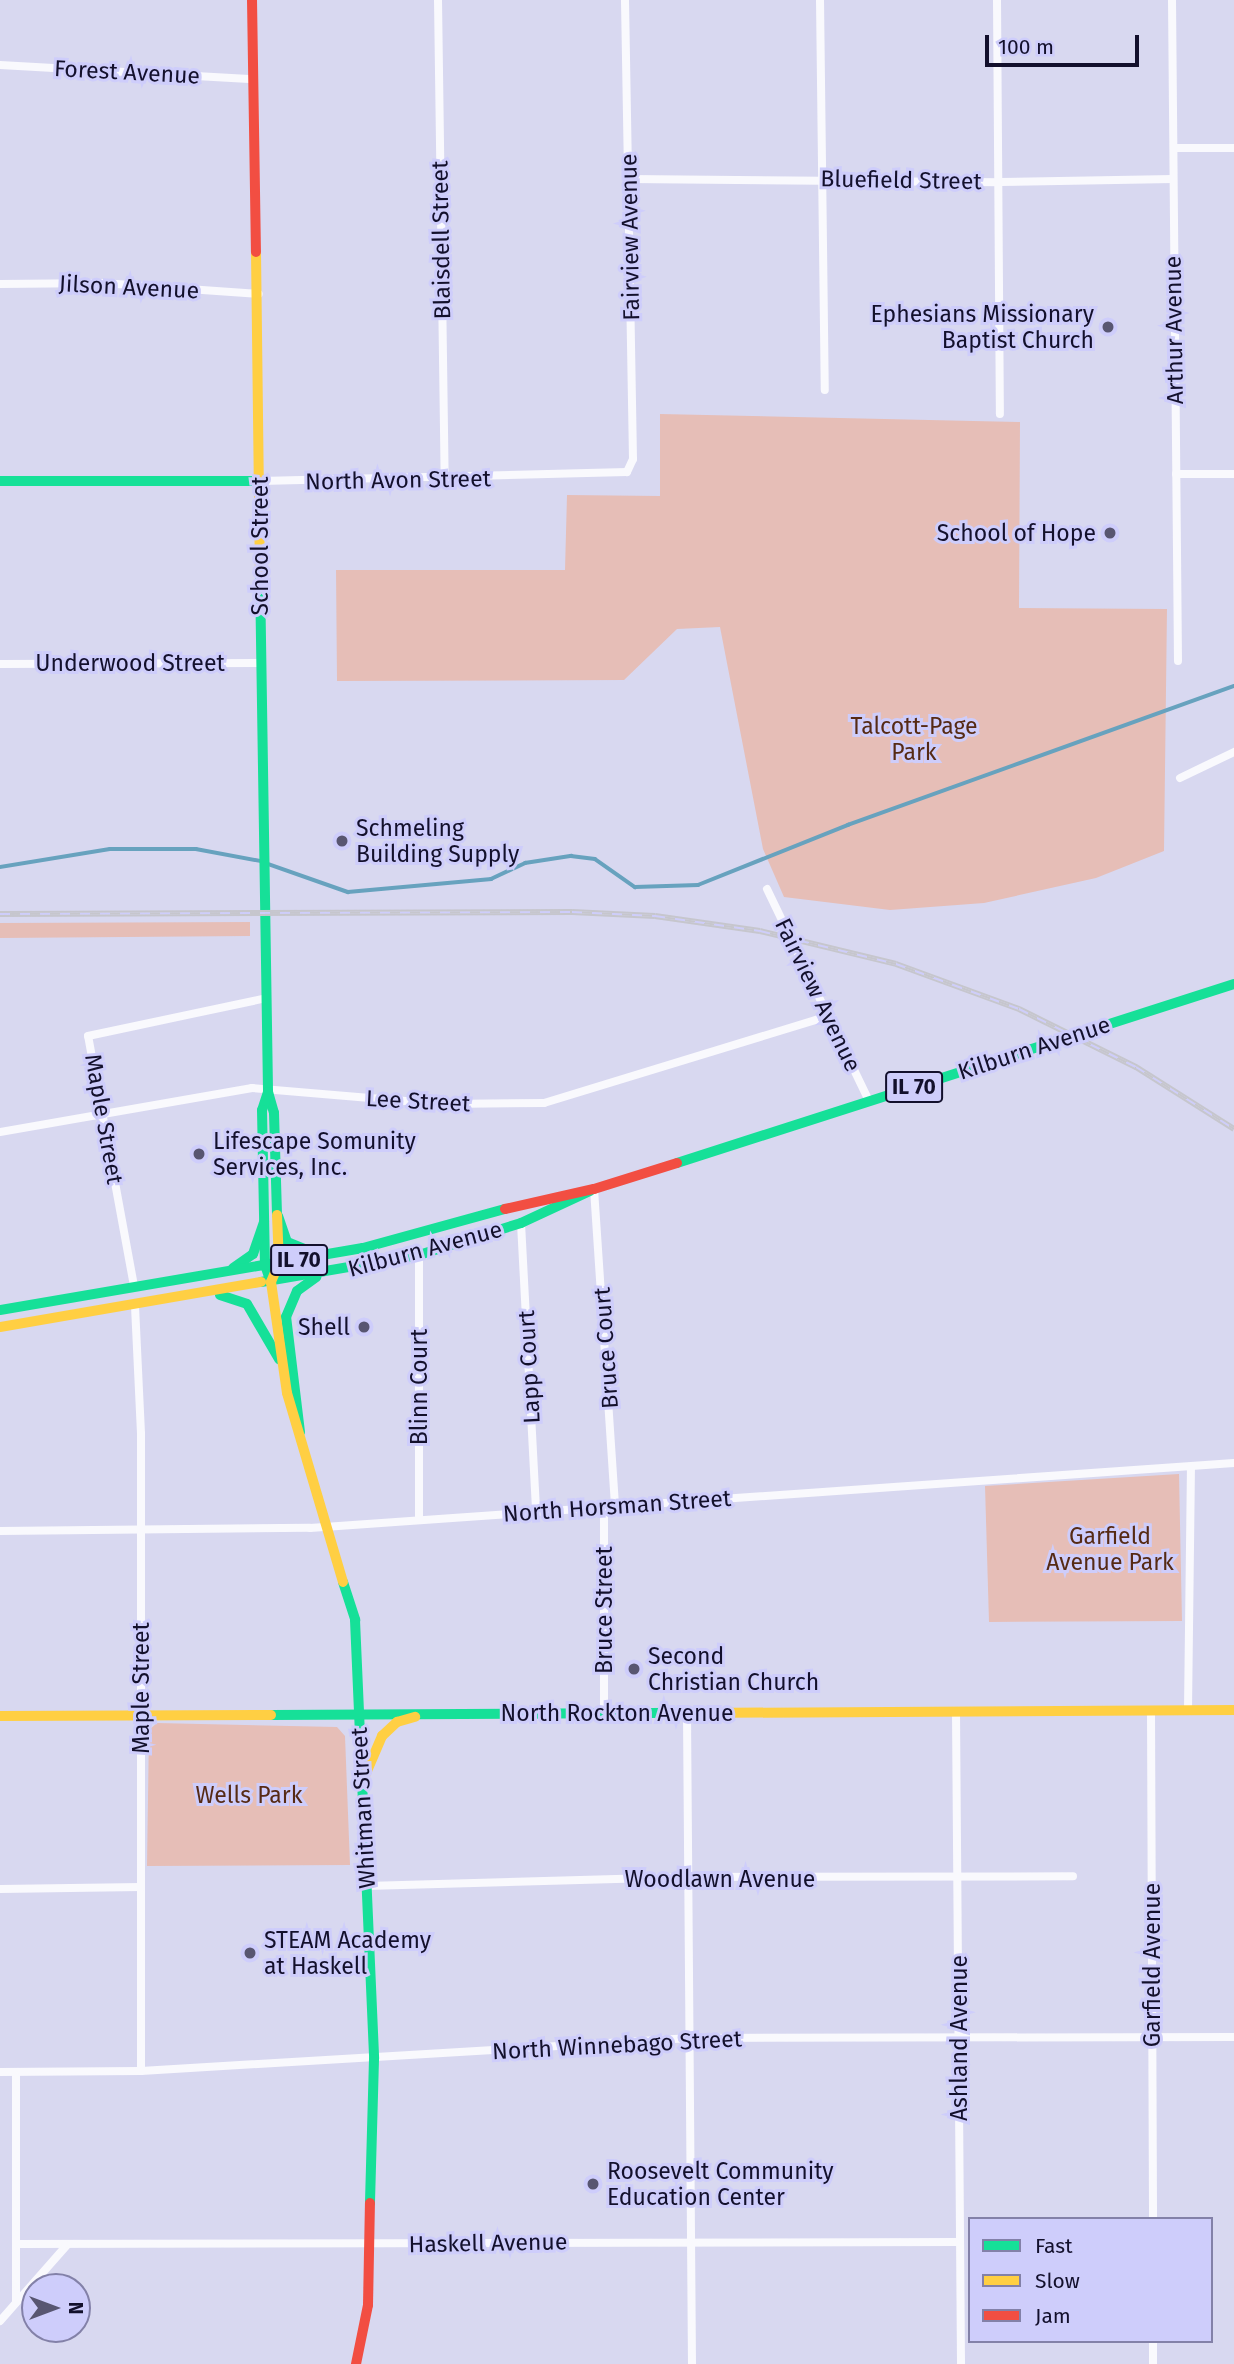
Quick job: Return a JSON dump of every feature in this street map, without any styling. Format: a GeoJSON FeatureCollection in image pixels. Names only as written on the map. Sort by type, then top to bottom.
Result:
{"type":"FeatureCollection","features":[{"type":"Feature","properties":{"kind":"main road","name":"School Street"},"geometry":{"type":"LineString","coordinates":[[252,0],[259,294],[261,663],[268,1091],[274,1113],[279,1263]]}},
{"type":"Feature","properties":{"kind":"main road","name":"North Avon Street"},"geometry":{"type":"LineString","coordinates":[[0,481],[260,481]]}},
{"type":"Feature","properties":{"kind":"main road","name":"Kilburn Avenue"},"geometry":{"type":"LineString","coordinates":[[0,1327],[322,1274],[419,1255],[522,1223],[594,1189],[1234,984]]}},
{"type":"Feature","properties":{"kind":"main road","name":"School Street"},"geometry":{"type":"LineString","coordinates":[[268,1091],[262,1110],[265,1265],[271,1282]]}},
{"type":"Feature","properties":{"kind":"main road","name":"Kilburn Avenue"},"geometry":{"type":"LineString","coordinates":[[0,1310],[324,1255],[571,1191],[594,1189]]}},
{"type":"Feature","properties":{"kind":"main road"},"geometry":{"type":"LineString","coordinates":[[278,1216],[284,1237],[292,1247],[324,1255]]}},
{"type":"Feature","properties":{"kind":"main road"},"geometry":{"type":"LineString","coordinates":[[226,1271],[253,1254],[264,1222]]}},
{"type":"Feature","properties":{"kind":"main road","name":"Whitman Street"},"geometry":{"type":"LineString","coordinates":[[279,1263],[271,1282],[279,1359],[355,1620],[374,2059],[371,2245],[366,2331],[356,2364]]}},
{"type":"Feature","properties":{"kind":"main road"},"geometry":{"type":"LineString","coordinates":[[300,1432],[286,1317],[297,1291],[322,1274]]}},
{"type":"Feature","properties":{"kind":"main road"},"geometry":{"type":"LineString","coordinates":[[209,1293],[247,1304],[279,1359]]}},
{"type":"Feature","properties":{"kind":"main road","name":"North Rockton Avenue"},"geometry":{"type":"LineString","coordinates":[[0,1716],[1234,1710]]}},
{"type":"Feature","properties":{"kind":"main road"},"geometry":{"type":"LineString","coordinates":[[362,1787],[370,1758],[388,1728],[429,1713]]}},
{"type":"Feature","properties":{"kind":"street","name":"Blaisdell Street"},"geometry":{"type":"LineString","coordinates":[[438,0],[445,480]]}},
{"type":"Feature","properties":{"kind":"street","name":"Fairview Avenue"},"geometry":{"type":"LineString","coordinates":[[625,0],[633,459],[627,472]]}},
{"type":"Feature","properties":{"kind":"street"},"geometry":{"type":"LineString","coordinates":[[820,0],[825,390]]}},
{"type":"Feature","properties":{"kind":"street"},"geometry":{"type":"LineString","coordinates":[[998,0],[1000,414]]}},
{"type":"Feature","properties":{"kind":"street","name":"Arthur Avenue"},"geometry":{"type":"LineString","coordinates":[[1172,0],[1178,661]]}},
{"type":"Feature","properties":{"kind":"street","name":"Forest Avenue"},"geometry":{"type":"LineString","coordinates":[[0,65],[254,79]]}},
{"type":"Feature","properties":{"kind":"street"},"geometry":{"type":"LineString","coordinates":[[1174,148],[1234,148]]}},
{"type":"Feature","properties":{"kind":"street","name":"Bluefield Street"},"geometry":{"type":"LineString","coordinates":[[629,179],[1000,182],[1172,179]]}},
{"type":"Feature","properties":{"kind":"street","name":"Jilson Avenue"},"geometry":{"type":"LineString","coordinates":[[0,284],[102,283],[259,294]]}},
{"type":"Feature","properties":{"kind":"street","name":"North Avon Street"},"geometry":{"type":"LineString","coordinates":[[260,481],[445,480],[627,472]]}},
{"type":"Feature","properties":{"kind":"street"},"geometry":{"type":"LineString","coordinates":[[1176,474],[1234,474]]}},
{"type":"Feature","properties":{"kind":"street","name":"Underwood Street"},"geometry":{"type":"LineString","coordinates":[[0,663],[261,663]]}},
{"type":"Feature","properties":{"kind":"street"},"geometry":{"type":"LineString","coordinates":[[1180,778],[1234,752]]}},
{"type":"Feature","properties":{"kind":"street","name":"Fairview Avenue"},"geometry":{"type":"LineString","coordinates":[[767,888],[869,1101]]}},
{"type":"Feature","properties":{"kind":"street","name":"Maple Street"},"geometry":{"type":"LineString","coordinates":[[134,1286],[88,1036],[267,999]]}},
{"type":"Feature","properties":{"kind":"street","name":"Lee Street"},"geometry":{"type":"LineString","coordinates":[[0,1132],[242,1089],[444,1104],[544,1103],[828,1016]]}},
{"type":"Feature","properties":{"kind":"street","name":"Bruce Court"},"geometry":{"type":"LineString","coordinates":[[594,1189],[615,1506]]}},
{"type":"Feature","properties":{"kind":"street","name":"Lapp Court"},"geometry":{"type":"LineString","coordinates":[[522,1223],[536,1511]]}},
{"type":"Feature","properties":{"kind":"street","name":"Blinn Court"},"geometry":{"type":"LineString","coordinates":[[419,1255],[419,1519]]}},
{"type":"Feature","properties":{"kind":"street","name":"Maple Street"},"geometry":{"type":"LineString","coordinates":[[135,1306],[141,1531],[141,2071]]}},
{"type":"Feature","properties":{"kind":"street","name":"North Horsman Street"},"geometry":{"type":"LineString","coordinates":[[0,1531],[141,1531],[327,1526],[1234,1463]]}},
{"type":"Feature","properties":{"kind":"street"},"geometry":{"type":"LineString","coordinates":[[1188,1710],[1191,1467]]}},
{"type":"Feature","properties":{"kind":"street","name":"Bruce Street"},"geometry":{"type":"LineString","coordinates":[[604,1507],[604,1713]]}},
{"type":"Feature","properties":{"kind":"street","name":"Ashland Avenue"},"geometry":{"type":"LineString","coordinates":[[956,1712],[961,2364]]}},
{"type":"Feature","properties":{"kind":"street","name":"Garfield Avenue"},"geometry":{"type":"LineString","coordinates":[[1152,1712],[1153,2217]]}},
{"type":"Feature","properties":{"kind":"street"},"geometry":{"type":"LineString","coordinates":[[687,1714],[694,2241],[692,2364]]}},
{"type":"Feature","properties":{"kind":"street","name":"Woodlawn Avenue"},"geometry":{"type":"LineString","coordinates":[[366,1886],[688,1877],[1073,1876]]}},
{"type":"Feature","properties":{"kind":"street"},"geometry":{"type":"LineString","coordinates":[[0,1889],[141,1887]]}},
{"type":"Feature","properties":{"kind":"street","name":"North Winnebago Street"},"geometry":{"type":"LineString","coordinates":[[0,2072],[141,2071],[691,2038],[1234,2037]]}},
{"type":"Feature","properties":{"kind":"street"},"geometry":{"type":"LineString","coordinates":[[16,2072],[16,2302]]}},
{"type":"Feature","properties":{"kind":"street","name":"Haskell Avenue"},"geometry":{"type":"LineString","coordinates":[[16,2244],[960,2242]]}},
{"type":"Feature","properties":{"kind":"street"},"geometry":{"type":"LineString","coordinates":[[0,2321],[67,2245]]}},
{"type":"Feature","properties":{"kind":"street"},"geometry":{"type":"LineString","coordinates":[[1153,2343],[1153,2364]]}},
{"type":"Feature","properties":{"kind":"green space","name":"Talcott-Page Park"},"geometry":{"type":"Polygon","coordinates":[[[660,414],[1020,422],[1019,608],[1167,609],[1164,851],[1096,878],[984,903],[890,910],[784,897],[763,849],[720,627],[677,629],[624,680],[337,681],[336,570],[565,570],[567,495],[660,496],[660,414]]]}},
{"type":"Feature","properties":{"kind":"green space"},"geometry":{"type":"Polygon","coordinates":[[[250,922],[250,936],[0,938],[0,923],[250,922]]]}},
{"type":"Feature","properties":{"kind":"green space","name":"Garfield Avenue Park"},"geometry":{"type":"Polygon","coordinates":[[[1179,1474],[1182,1621],[989,1622],[985,1486],[1179,1474]]]}},
{"type":"Feature","properties":{"kind":"green space","name":"Wells Park"},"geometry":{"type":"Polygon","coordinates":[[[157,1723],[337,1727],[345,1736],[350,1865],[147,1866],[149,1730],[157,1723]]]}},
{"type":"Feature","properties":{"kind":"waterway"},"geometry":{"type":"LineString","coordinates":[[268,864],[348,892],[491,879],[525,863],[571,856],[595,859],[635,887],[698,885],[848,825],[1234,686]]}},
{"type":"Feature","properties":{"kind":"waterway"},"geometry":{"type":"LineString","coordinates":[[0,867],[110,849],[196,849],[261,861]]}},
{"type":"Feature","properties":{"kind":"railway"},"geometry":{"type":"LineString","coordinates":[[0,914],[572,912],[655,916],[760,931],[896,964],[1019,1009],[1136,1067],[1234,1129]]}},
{"type":"Feature","properties":{"kind":"traffic: fast"},"geometry":{"type":"LineString","coordinates":[[0,481],[260,481]]}},
{"type":"Feature","properties":{"kind":"traffic: fast"},"geometry":{"type":"LineString","coordinates":[[260,575],[268,1092],[274,1113],[277,1215]]}},
{"type":"Feature","properties":{"kind":"traffic: fast"},"geometry":{"type":"LineString","coordinates":[[677,1163],[1234,984]]}},
{"type":"Feature","properties":{"kind":"traffic: fast"},"geometry":{"type":"LineString","coordinates":[[268,1092],[262,1110],[265,1265],[271,1282]]}},
{"type":"Feature","properties":{"kind":"traffic: fast"},"geometry":{"type":"LineString","coordinates":[[261,1282],[419,1255],[521,1223],[590,1191]]}},
{"type":"Feature","properties":{"kind":"traffic: fast"},"geometry":{"type":"LineString","coordinates":[[0,1310],[363,1248],[505,1209]]}},
{"type":"Feature","properties":{"kind":"traffic: fast"},"geometry":{"type":"LineString","coordinates":[[278,1216],[287,1242],[316,1254]]}},
{"type":"Feature","properties":{"kind":"traffic: fast"},"geometry":{"type":"LineString","coordinates":[[233,1268],[253,1254],[264,1222]]}},
{"type":"Feature","properties":{"kind":"traffic: fast"},"geometry":{"type":"LineString","coordinates":[[300,1432],[286,1317],[297,1291],[316,1277]]}},
{"type":"Feature","properties":{"kind":"traffic: fast"},"geometry":{"type":"LineString","coordinates":[[220,1295],[247,1304],[279,1359]]}},
{"type":"Feature","properties":{"kind":"traffic: fast"},"geometry":{"type":"LineString","coordinates":[[343,1582],[355,1620],[374,2059],[370,2203]]}},
{"type":"Feature","properties":{"kind":"traffic: fast"},"geometry":{"type":"LineString","coordinates":[[271,1715],[696,1713]]}},
{"type":"Feature","properties":{"kind":"traffic: slow"},"geometry":{"type":"LineString","coordinates":[[256,252],[260,575]]}},
{"type":"Feature","properties":{"kind":"traffic: slow"},"geometry":{"type":"LineString","coordinates":[[277,1215],[279,1263],[271,1282],[287,1393],[343,1582]]}},
{"type":"Feature","properties":{"kind":"traffic: slow"},"geometry":{"type":"LineString","coordinates":[[0,1327],[261,1282]]}},
{"type":"Feature","properties":{"kind":"traffic: slow"},"geometry":{"type":"LineString","coordinates":[[696,1713],[1234,1710]]}},
{"type":"Feature","properties":{"kind":"traffic: slow"},"geometry":{"type":"LineString","coordinates":[[0,1716],[271,1715]]}},
{"type":"Feature","properties":{"kind":"traffic: slow"},"geometry":{"type":"LineString","coordinates":[[364,1778],[382,1736],[397,1722],[415,1717]]}},
{"type":"Feature","properties":{"kind":"traffic: jam"},"geometry":{"type":"LineString","coordinates":[[252,0],[256,252]]}},
{"type":"Feature","properties":{"kind":"traffic: jam"},"geometry":{"type":"LineString","coordinates":[[505,1209],[594,1189],[677,1163]]}},
{"type":"Feature","properties":{"kind":"traffic: jam"},"geometry":{"type":"LineString","coordinates":[[356,2364],[368,2305],[370,2203]]}},
{"type":"Feature","properties":{"kind":"place","name":"Ephesians Missionary Baptist Church"},"geometry":{"type":"Point","coordinates":[1108,327]}},
{"type":"Feature","properties":{"kind":"place","name":"School of Hope"},"geometry":{"type":"Point","coordinates":[1110,533]}},
{"type":"Feature","properties":{"kind":"place","name":"Schmeling Building Supply"},"geometry":{"type":"Point","coordinates":[342,841]}},
{"type":"Feature","properties":{"kind":"place","name":"Lifescape Somunity Services, Inc."},"geometry":{"type":"Point","coordinates":[199,1154]}},
{"type":"Feature","properties":{"kind":"place","name":"Shell"},"geometry":{"type":"Point","coordinates":[364,1327]}},
{"type":"Feature","properties":{"kind":"place","name":"Second Christian Church"},"geometry":{"type":"Point","coordinates":[634,1669]}},
{"type":"Feature","properties":{"kind":"place","name":"STEAM Academy at Haskell"},"geometry":{"type":"Point","coordinates":[250,1953]}},
{"type":"Feature","properties":{"kind":"place","name":"Roosevelt Community Education Center"},"geometry":{"type":"Point","coordinates":[593,2184]}}]}
